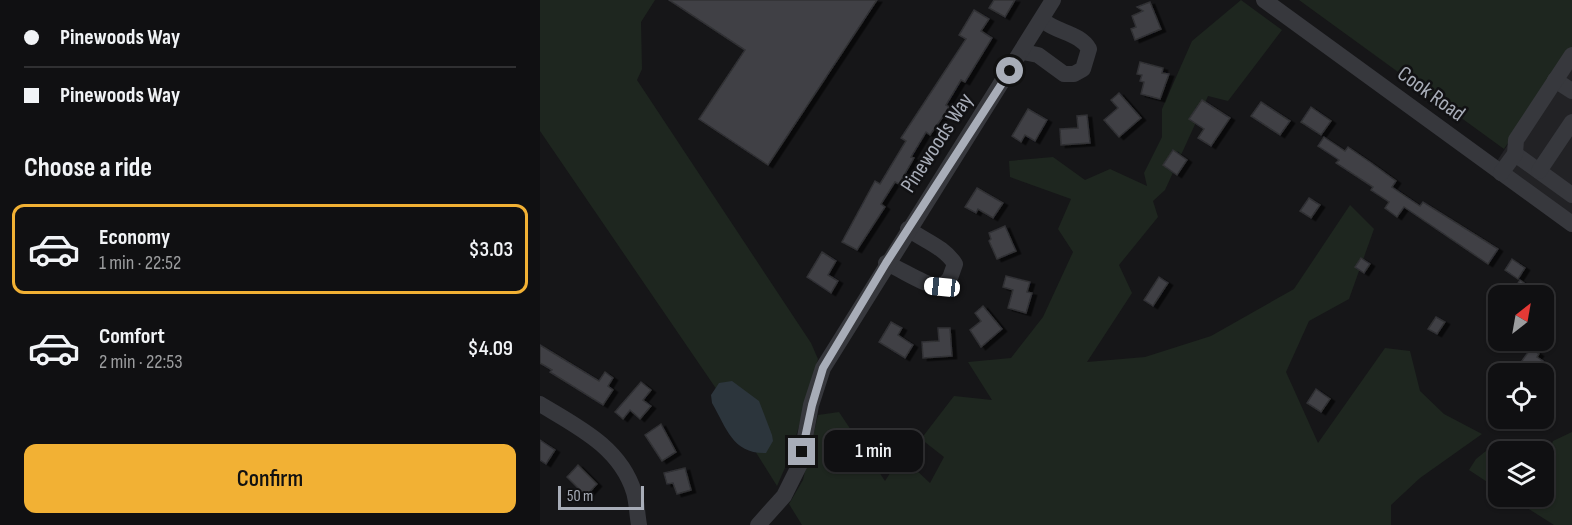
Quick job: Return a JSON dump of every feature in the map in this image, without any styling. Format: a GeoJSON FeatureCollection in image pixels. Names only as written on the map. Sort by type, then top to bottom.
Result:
{"type":"FeatureCollection","features":[{"type":"Feature","properties":{"kind":"street","name":"Pinewoods Way"},"geometry":{"type":"LineString","coordinates":[[758,525],[784,496],[795,475],[823,368],[886,263],[1023,52],[1053,0]]}},
{"type":"Feature","properties":{"kind":"street","name":"Cook Road"},"geometry":{"type":"LineString","coordinates":[[1264,0],[1572,224]]}},
{"type":"Feature","properties":{"kind":"street"},"geometry":{"type":"LineString","coordinates":[[1023,52],[1038,55],[1064,75],[1074,74],[1083,69],[1089,50],[1085,42],[1076,36],[1053,30],[1042,20]]}},
{"type":"Feature","properties":{"kind":"street"},"geometry":{"type":"LineString","coordinates":[[1501,172],[1515,154],[1516,140],[1572,55]]}},
{"type":"Feature","properties":{"kind":"street"},"geometry":{"type":"LineString","coordinates":[[1556,80],[1572,91]]}},
{"type":"Feature","properties":{"kind":"street"},"geometry":{"type":"LineString","coordinates":[[1539,171],[1572,122]]}},
{"type":"Feature","properties":{"kind":"street"},"geometry":{"type":"LineString","coordinates":[[1515,154],[1570,190]]}},
{"type":"Feature","properties":{"kind":"street","name":"Pinewoods Way"},"geometry":{"type":"LineString","coordinates":[[886,263],[912,274],[927,286],[942,287],[950,278],[956,264],[946,250],[926,243],[908,229]]}},
{"type":"Feature","properties":{"kind":"street"},"geometry":{"type":"LineString","coordinates":[[540,404],[601,442],[621,464],[634,492],[639,525]]}},
{"type":"Feature","properties":{"kind":"shaded area"},"geometry":{"type":"Polygon","coordinates":[[[540,0],[655,0],[641,22],[642,69],[637,80],[811,343],[818,359],[791,454],[777,486],[715,387],[540,131],[540,0]]]}},
{"type":"Feature","properties":{"kind":"shaded area"},"geometry":{"type":"Polygon","coordinates":[[[1241,0],[1282,30],[1228,101],[1208,96],[1165,190],[1153,201],[1158,217],[1119,265],[1132,293],[1087,362],[1145,357],[1211,336],[1294,289],[1350,205],[1374,229],[1349,299],[1309,321],[1286,372],[1318,443],[1385,348],[1410,351],[1420,391],[1444,414],[1482,434],[1420,478],[1391,505],[1391,525],[802,525],[789,504],[803,480],[818,415],[839,412],[885,481],[901,456],[930,483],[944,457],[921,439],[954,396],[992,400],[968,362],[1011,358],[1043,317],[1073,252],[1058,229],[1071,199],[1010,177],[1009,161],[1053,157],[1085,180],[1110,169],[1147,186],[1144,173],[1162,137],[1162,109],[1192,41],[1241,0]]]}},
{"type":"Feature","properties":{"kind":"shaded area"},"geometry":{"type":"Polygon","coordinates":[[[1299,0],[1572,0],[1572,48],[1504,149],[1299,0]]]}},
{"type":"Feature","properties":{"kind":"shaded area"},"geometry":{"type":"Polygon","coordinates":[[[1572,48],[1572,219],[1495,164],[1572,48]]]}},
{"type":"Feature","properties":{"kind":"shaded area"},"geometry":{"type":"Polygon","coordinates":[[[732,381],[759,401],[773,441],[766,453],[755,452],[738,444],[727,431],[712,403],[711,395],[719,383],[732,381]]]}},
{"type":"Feature","properties":{"kind":"shaded area"},"geometry":{"type":"Polygon","coordinates":[[[1572,432],[1572,525],[1554,525],[1526,507],[1554,507],[1553,441],[1572,432]]]}},
{"type":"Feature","properties":{"kind":"shaded area"},"geometry":{"type":"Polygon","coordinates":[[[1488,449],[1488,482],[1469,470],[1476,459],[1488,449]]]}},
{"type":"Feature","properties":{"kind":"building"},"geometry":{"type":"Polygon","coordinates":[[[669,0],[877,0],[768,165],[699,119],[745,50],[669,0]]]}},
{"type":"Feature","properties":{"kind":"building"},"geometry":{"type":"Polygon","coordinates":[[[994,0],[1015,0],[1005,17],[989,8],[994,0]]]}},
{"type":"Feature","properties":{"kind":"building"},"geometry":{"type":"Polygon","coordinates":[[[1150,2],[1161,29],[1135,40],[1131,29],[1136,27],[1132,16],[1143,11],[1137,7],[1150,2]]]}},
{"type":"Feature","properties":{"kind":"building"},"geometry":{"type":"Polygon","coordinates":[[[974,10],[989,19],[981,31],[992,38],[965,82],[961,80],[946,105],[949,107],[942,118],[930,135],[926,132],[899,184],[895,182],[881,204],[885,207],[857,250],[842,242],[875,181],[880,184],[906,141],[901,138],[966,39],[959,35],[974,10]]]}},
{"type":"Feature","properties":{"kind":"building"},"geometry":{"type":"Polygon","coordinates":[[[1140,62],[1163,68],[1162,73],[1169,74],[1160,99],[1141,94],[1144,82],[1140,81],[1142,75],[1137,74],[1140,62]]]}},
{"type":"Feature","properties":{"kind":"building"},"geometry":{"type":"Polygon","coordinates":[[[1119,93],[1141,118],[1119,137],[1104,120],[1118,108],[1111,100],[1119,93]]]}},
{"type":"Feature","properties":{"kind":"building"},"geometry":{"type":"Polygon","coordinates":[[[1202,100],[1230,118],[1211,146],[1198,138],[1204,129],[1189,119],[1202,100]]]}},
{"type":"Feature","properties":{"kind":"building"},"geometry":{"type":"Polygon","coordinates":[[[1261,102],[1290,121],[1280,135],[1251,116],[1261,102]]]}},
{"type":"Feature","properties":{"kind":"building"},"geometry":{"type":"Polygon","coordinates":[[[1311,107],[1331,121],[1321,135],[1301,122],[1311,107]]]}},
{"type":"Feature","properties":{"kind":"building"},"geometry":{"type":"Polygon","coordinates":[[[1028,109],[1047,120],[1035,141],[1025,135],[1021,142],[1012,136],[1028,109]]]}},
{"type":"Feature","properties":{"kind":"building"},"geometry":{"type":"Polygon","coordinates":[[[1087,115],[1090,143],[1061,145],[1060,129],[1078,128],[1077,116],[1087,115]]]}},
{"type":"Feature","properties":{"kind":"building"},"geometry":{"type":"Polygon","coordinates":[[[1324,137],[1345,151],[1348,147],[1370,162],[1396,181],[1392,187],[1420,206],[1423,202],[1498,249],[1488,264],[1404,207],[1397,217],[1385,208],[1389,202],[1371,190],[1373,187],[1336,163],[1339,160],[1318,146],[1324,137]]]}},
{"type":"Feature","properties":{"kind":"building"},"geometry":{"type":"Polygon","coordinates":[[[1173,150],[1187,160],[1177,175],[1163,165],[1173,150]]]}},
{"type":"Feature","properties":{"kind":"building"},"geometry":{"type":"Polygon","coordinates":[[[977,188],[1003,203],[993,218],[978,209],[976,213],[965,207],[977,188]]]}},
{"type":"Feature","properties":{"kind":"building"},"geometry":{"type":"Polygon","coordinates":[[[1309,198],[1320,205],[1311,218],[1300,211],[1309,198]]]}},
{"type":"Feature","properties":{"kind":"building"},"geometry":{"type":"Polygon","coordinates":[[[1005,226],[1016,251],[997,259],[989,241],[991,239],[989,233],[1005,226]]]}},
{"type":"Feature","properties":{"kind":"building"},"geometry":{"type":"Polygon","coordinates":[[[822,252],[836,261],[828,275],[838,281],[831,293],[807,277],[822,252]]]}},
{"type":"Feature","properties":{"kind":"building"},"geometry":{"type":"Polygon","coordinates":[[[1361,258],[1370,264],[1364,273],[1355,267],[1361,258]]]}},
{"type":"Feature","properties":{"kind":"building"},"geometry":{"type":"Polygon","coordinates":[[[1512,259],[1525,268],[1518,279],[1505,270],[1512,259]]]}},
{"type":"Feature","properties":{"kind":"building"},"geometry":{"type":"Polygon","coordinates":[[[1006,276],[1030,282],[1027,292],[1032,293],[1026,313],[1008,308],[1013,290],[1003,287],[1006,276]]]}},
{"type":"Feature","properties":{"kind":"building"},"geometry":{"type":"Polygon","coordinates":[[[1159,277],[1168,283],[1153,306],[1144,300],[1159,277]]]}},
{"type":"Feature","properties":{"kind":"building"},"geometry":{"type":"Polygon","coordinates":[[[1520,280],[1527,285],[1517,285],[1520,280]]]}},
{"type":"Feature","properties":{"kind":"building"},"geometry":{"type":"Polygon","coordinates":[[[983,306],[1002,329],[981,347],[970,330],[981,321],[975,313],[983,306]]]}},
{"type":"Feature","properties":{"kind":"building"},"geometry":{"type":"Polygon","coordinates":[[[1436,317],[1445,322],[1437,334],[1428,329],[1436,317]]]}},
{"type":"Feature","properties":{"kind":"building"},"geometry":{"type":"Polygon","coordinates":[[[891,322],[902,328],[898,335],[913,345],[905,358],[879,342],[891,322]]]}},
{"type":"Feature","properties":{"kind":"building"},"geometry":{"type":"Polygon","coordinates":[[[938,328],[950,328],[952,356],[923,358],[922,342],[939,341],[938,328]]]}},
{"type":"Feature","properties":{"kind":"building"},"geometry":{"type":"Polygon","coordinates":[[[540,345],[599,381],[605,372],[613,378],[608,386],[613,390],[603,405],[550,372],[552,370],[540,363],[540,345]]]}},
{"type":"Feature","properties":{"kind":"building"},"geometry":{"type":"Polygon","coordinates":[[[1529,351],[1535,351],[1539,354],[1537,357],[1543,361],[1542,363],[1520,363],[1529,351]]]}},
{"type":"Feature","properties":{"kind":"building"},"geometry":{"type":"Polygon","coordinates":[[[641,382],[651,390],[643,400],[651,406],[640,419],[630,410],[623,419],[615,412],[641,382]]]}},
{"type":"Feature","properties":{"kind":"building"},"geometry":{"type":"Polygon","coordinates":[[[1316,389],[1330,399],[1321,412],[1307,403],[1316,389]]]}},
{"type":"Feature","properties":{"kind":"building"},"geometry":{"type":"Polygon","coordinates":[[[661,424],[676,452],[662,461],[645,435],[661,424]]]}},
{"type":"Feature","properties":{"kind":"building"},"geometry":{"type":"Polygon","coordinates":[[[540,440],[555,450],[546,464],[540,460],[540,440]]]}},
{"type":"Feature","properties":{"kind":"building"},"geometry":{"type":"Polygon","coordinates":[[[578,465],[597,484],[586,496],[567,477],[578,465]]]}},
{"type":"Feature","properties":{"kind":"building"},"geometry":{"type":"Polygon","coordinates":[[[685,468],[691,490],[677,494],[673,483],[667,484],[664,473],[685,468]]]}},
{"type":"Feature","properties":{"kind":"route"},"geometry":{"type":"LineString","coordinates":[[802,452],[823,368],[886,263],[1010,71]]}}]}
